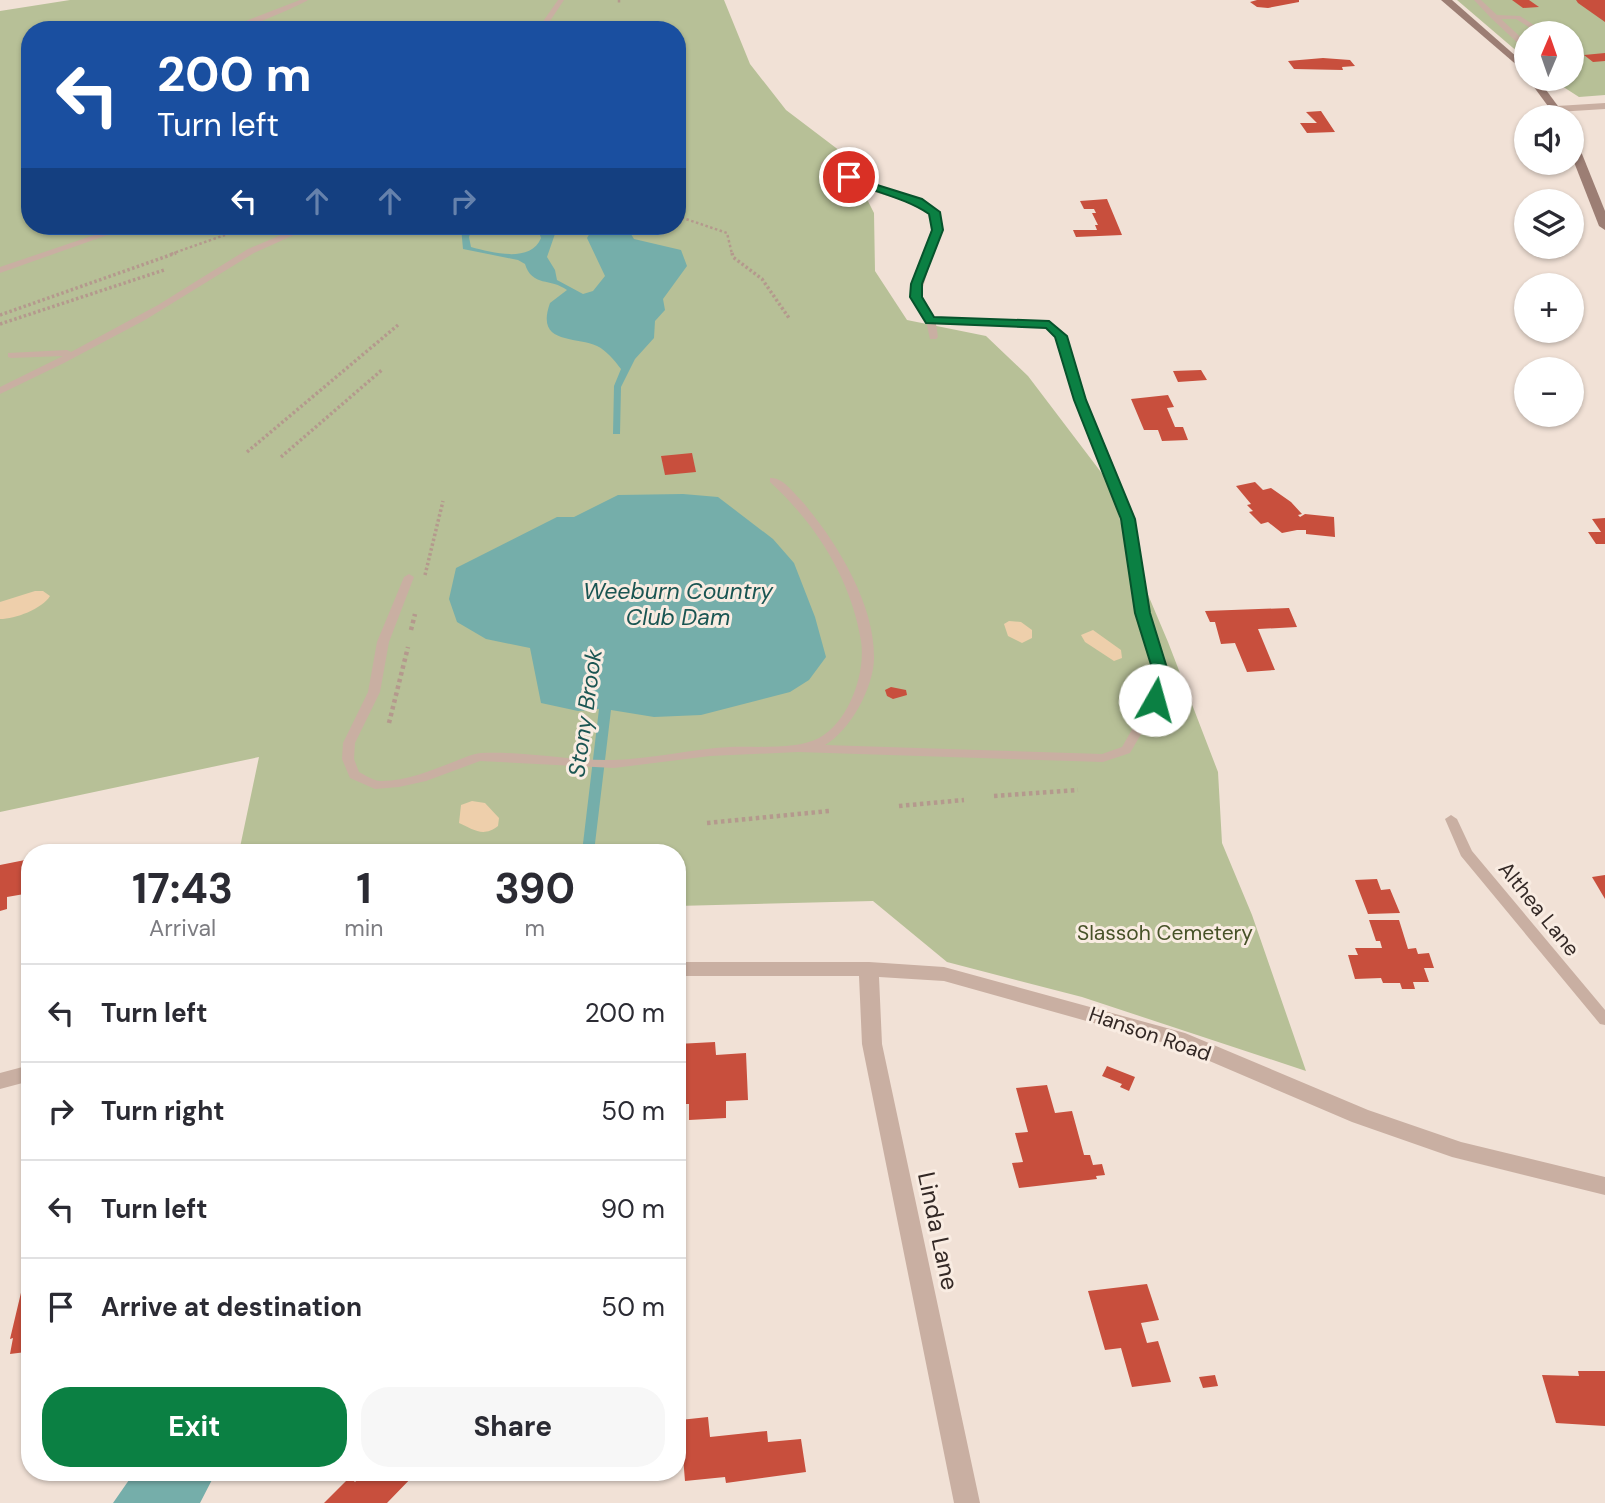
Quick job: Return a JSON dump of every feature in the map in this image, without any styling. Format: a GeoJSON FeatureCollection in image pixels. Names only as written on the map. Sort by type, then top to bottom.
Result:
{"type":"FeatureCollection","features":[{"type":"Feature","properties":{"kind":"main road"},"geometry":{"type":"LineString","coordinates":[[1446,0],[1514,60]]}},
{"type":"Feature","properties":{"kind":"main road"},"geometry":{"type":"LineString","coordinates":[[1542,91],[1553,105]]}},
{"type":"Feature","properties":{"kind":"main road"},"geometry":{"type":"LineString","coordinates":[[1584,174],[1605,226]]}},
{"type":"Feature","properties":{"kind":"street"},"geometry":{"type":"LineString","coordinates":[[1584,109],[1605,106]]}},
{"type":"Feature","properties":{"kind":"street","name":"Hanson Road"},"geometry":{"type":"LineString","coordinates":[[686,969],[869,969],[944,974],[1043,999],[1178,1040],[1360,1116],[1460,1152],[1605,1186]]}},
{"type":"Feature","properties":{"kind":"street","name":"Linda Lane"},"geometry":{"type":"LineString","coordinates":[[869,969],[872,1044],[967,1503]]}},
{"type":"Feature","properties":{"kind":"street"},"geometry":{"type":"LineString","coordinates":[[0,1081],[21,1075]]}},
{"type":"Feature","properties":{"kind":"lane"},"geometry":{"type":"LineString","coordinates":[[256,21],[279,14],[305,0]]}},
{"type":"Feature","properties":{"kind":"lane"},"geometry":{"type":"LineString","coordinates":[[546,21],[561,0]]}},
{"type":"Feature","properties":{"kind":"lane"},"geometry":{"type":"LineString","coordinates":[[1477,0],[1514,35]]}},
{"type":"Feature","properties":{"kind":"lane"},"geometry":{"type":"LineString","coordinates":[[1493,17],[1518,17],[1524,21]]}},
{"type":"Feature","properties":{"kind":"lane"},"geometry":{"type":"LineString","coordinates":[[824,164],[874,189],[918,202],[934,212],[938,230],[917,284],[916,297],[931,321],[933,337]]}},
{"type":"Feature","properties":{"kind":"lane"},"geometry":{"type":"LineString","coordinates":[[0,270],[103,235]]}},
{"type":"Feature","properties":{"kind":"lane"},"geometry":{"type":"LineString","coordinates":[[0,391],[161,307],[264,242],[284,235]]}},
{"type":"Feature","properties":{"kind":"lane"},"geometry":{"type":"LineString","coordinates":[[409,577],[383,642],[374,692],[349,743],[348,759],[354,775],[375,785],[399,783],[479,757],[614,764],[710,752],[797,748],[1103,758],[1126,751],[1155,700],[1160,668],[1142,613],[1128,519],[1080,400],[1061,336],[1049,325],[931,321]]}},
{"type":"Feature","properties":{"kind":"lane"},"geometry":{"type":"LineString","coordinates":[[11,355],[74,352]]}},
{"type":"Feature","properties":{"kind":"lane"},"geometry":{"type":"LineString","coordinates":[[774,480],[795,497],[853,589],[869,650],[866,678],[859,697],[843,722],[824,741],[797,748]]}},
{"type":"Feature","properties":{"kind":"lane","name":"Althea Lane"},"geometry":{"type":"LineString","coordinates":[[1451,819],[1466,853],[1605,1020]]}},
{"type":"Feature","properties":{"kind":"path"},"geometry":{"type":"LineString","coordinates":[[686,219],[727,233],[733,257],[762,279],[789,318]]}},
{"type":"Feature","properties":{"kind":"path"},"geometry":{"type":"LineString","coordinates":[[0,315],[225,235]]}},
{"type":"Feature","properties":{"kind":"path"},"geometry":{"type":"LineString","coordinates":[[0,324],[164,270]]}},
{"type":"Feature","properties":{"kind":"path"},"geometry":{"type":"LineString","coordinates":[[247,452],[398,325]]}},
{"type":"Feature","properties":{"kind":"path"},"geometry":{"type":"LineString","coordinates":[[281,457],[383,369]]}},
{"type":"Feature","properties":{"kind":"path"},"geometry":{"type":"LineString","coordinates":[[424,579],[443,501]]}},
{"type":"Feature","properties":{"kind":"path"},"geometry":{"type":"LineString","coordinates":[[411,630],[417,604]]}},
{"type":"Feature","properties":{"kind":"path"},"geometry":{"type":"LineString","coordinates":[[389,723],[408,647]]}},
{"type":"Feature","properties":{"kind":"path"},"geometry":{"type":"LineString","coordinates":[[994,796],[1078,790]]}},
{"type":"Feature","properties":{"kind":"path"},"geometry":{"type":"LineString","coordinates":[[899,806],[964,800]]}},
{"type":"Feature","properties":{"kind":"path"},"geometry":{"type":"LineString","coordinates":[[706,823],[829,811]]}},
{"type":"Feature","properties":{"kind":"green space","name":"Slassoh Cemetery"},"geometry":{"type":"Polygon","coordinates":[[[70,0],[724,0],[750,64],[786,110],[844,154],[874,213],[875,271],[907,320],[986,336],[1028,376],[1110,484],[1127,545],[1218,772],[1222,843],[1252,915],[1306,1071],[1082,997],[947,962],[873,901],[686,906],[686,844],[241,844],[259,757],[0,812],[0,11],[70,0]]]}},
{"type":"Feature","properties":{"kind":"green space"},"geometry":{"type":"Polygon","coordinates":[[[1457,0],[1605,0],[1605,95],[1579,97],[1570,91],[1584,91],[1584,21],[1514,21],[1514,49],[1457,0]]]}},
{"type":"Feature","properties":{"kind":"sand"},"geometry":{"type":"Polygon","coordinates":[[[43,591],[50,596],[28,612],[0,619],[0,602],[43,591]]]}},
{"type":"Feature","properties":{"kind":"sand"},"geometry":{"type":"Polygon","coordinates":[[[1009,621],[1021,622],[1032,630],[1032,638],[1022,643],[1008,636],[1004,624],[1009,621]]]}},
{"type":"Feature","properties":{"kind":"sand"},"geometry":{"type":"Polygon","coordinates":[[[1093,630],[1121,650],[1122,658],[1114,661],[1085,642],[1081,635],[1093,630]]]}},
{"type":"Feature","properties":{"kind":"sand"},"geometry":{"type":"Polygon","coordinates":[[[472,801],[485,803],[499,818],[498,826],[483,832],[459,823],[461,805],[472,801]]]}},
{"type":"Feature","properties":{"kind":"water"},"geometry":{"type":"Polygon","coordinates":[[[462,235],[470,235],[471,247],[510,254],[529,251],[536,246],[540,235],[555,235],[547,257],[555,270],[557,280],[583,294],[593,291],[605,276],[587,238],[589,235],[632,235],[634,239],[681,250],[687,266],[663,299],[665,310],[655,321],[654,338],[635,359],[621,387],[620,434],[613,434],[614,386],[621,369],[600,348],[560,337],[548,326],[550,303],[567,290],[532,276],[525,264],[518,260],[463,249],[462,235]]]}},
{"type":"Feature","properties":{"kind":"water","name":"Weeburn Country Club Dam"},"geometry":{"type":"Polygon","coordinates":[[[683,494],[718,497],[773,539],[794,563],[815,617],[826,657],[809,680],[790,692],[701,715],[654,717],[611,710],[595,844],[583,844],[599,709],[578,711],[541,703],[530,648],[486,639],[457,622],[449,599],[456,568],[557,517],[574,517],[618,495],[683,494]]]}},
{"type":"Feature","properties":{"kind":"water"},"geometry":{"type":"Polygon","coordinates":[[[128,1481],[211,1481],[200,1503],[113,1503],[128,1481]]]}},
{"type":"Feature","properties":{"kind":"building"},"geometry":{"type":"Polygon","coordinates":[[[1512,0],[1529,0],[1539,7],[1523,8],[1512,0]]]}},
{"type":"Feature","properties":{"kind":"building"},"geometry":{"type":"Polygon","coordinates":[[[1576,0],[1605,0],[1605,22],[1578,3],[1576,0]]]}},
{"type":"Feature","properties":{"kind":"building"},"geometry":{"type":"Polygon","coordinates":[[[1250,2],[1299,2],[1268,8],[1257,7],[1250,2]]]}},
{"type":"Feature","properties":{"kind":"building"},"geometry":{"type":"Polygon","coordinates":[[[1605,53],[1605,61],[1593,62],[1584,55],[1605,53]]]}},
{"type":"Feature","properties":{"kind":"building"},"geometry":{"type":"Polygon","coordinates":[[[1323,58],[1350,60],[1355,66],[1342,67],[1343,70],[1294,69],[1288,61],[1323,58]]]}},
{"type":"Feature","properties":{"kind":"building"},"geometry":{"type":"Polygon","coordinates":[[[1321,111],[1335,132],[1307,133],[1300,123],[1317,123],[1306,112],[1321,111]]]}},
{"type":"Feature","properties":{"kind":"building"},"geometry":{"type":"Polygon","coordinates":[[[1107,199],[1122,235],[1076,237],[1073,230],[1097,230],[1095,225],[1098,225],[1092,213],[1096,213],[1094,209],[1084,209],[1080,201],[1107,199]]]}},
{"type":"Feature","properties":{"kind":"building"},"geometry":{"type":"Polygon","coordinates":[[[1201,370],[1207,380],[1178,382],[1173,371],[1201,370]]]}},
{"type":"Feature","properties":{"kind":"building"},"geometry":{"type":"Polygon","coordinates":[[[1168,395],[1174,407],[1167,408],[1175,427],[1183,427],[1188,440],[1162,441],[1158,430],[1144,430],[1131,399],[1168,395]]]}},
{"type":"Feature","properties":{"kind":"building"},"geometry":{"type":"Polygon","coordinates":[[[692,453],[696,472],[665,475],[661,456],[692,453]]]}},
{"type":"Feature","properties":{"kind":"building"},"geometry":{"type":"Polygon","coordinates":[[[1255,482],[1263,490],[1271,488],[1291,502],[1302,514],[1298,515],[1300,517],[1305,514],[1334,517],[1335,537],[1306,534],[1306,530],[1282,533],[1268,522],[1261,524],[1249,512],[1253,511],[1247,505],[1251,504],[1236,486],[1255,482]]]}},
{"type":"Feature","properties":{"kind":"building"},"geometry":{"type":"Polygon","coordinates":[[[1605,518],[1605,544],[1596,544],[1588,532],[1601,532],[1592,519],[1605,518]]]}},
{"type":"Feature","properties":{"kind":"building"},"geometry":{"type":"Polygon","coordinates":[[[1289,608],[1297,627],[1258,629],[1275,670],[1247,672],[1235,643],[1221,644],[1215,622],[1210,622],[1205,611],[1289,608]]]}},
{"type":"Feature","properties":{"kind":"building"},"geometry":{"type":"Polygon","coordinates":[[[891,687],[906,690],[907,695],[893,699],[887,696],[885,690],[891,687]]]}},
{"type":"Feature","properties":{"kind":"building"},"geometry":{"type":"Polygon","coordinates":[[[21,861],[21,895],[7,897],[7,909],[0,911],[0,865],[21,861]]]}},
{"type":"Feature","properties":{"kind":"building"},"geometry":{"type":"Polygon","coordinates":[[[1605,875],[1605,899],[1592,877],[1605,875]]]}},
{"type":"Feature","properties":{"kind":"building"},"geometry":{"type":"Polygon","coordinates":[[[1377,879],[1381,890],[1390,889],[1400,913],[1368,914],[1355,880],[1377,879]]]}},
{"type":"Feature","properties":{"kind":"building"},"geometry":{"type":"Polygon","coordinates":[[[1369,920],[1399,920],[1408,949],[1416,948],[1418,954],[1429,953],[1434,968],[1424,968],[1429,982],[1413,982],[1415,989],[1402,989],[1400,983],[1383,983],[1381,978],[1355,979],[1348,955],[1358,955],[1355,948],[1382,948],[1380,941],[1376,941],[1369,920]]]}},
{"type":"Feature","properties":{"kind":"building"},"geometry":{"type":"Polygon","coordinates":[[[715,1042],[716,1055],[746,1053],[748,1100],[726,1101],[726,1118],[689,1120],[689,1104],[686,1104],[686,1044],[715,1042]]]}},
{"type":"Feature","properties":{"kind":"building"},"geometry":{"type":"Polygon","coordinates":[[[1107,1066],[1135,1077],[1129,1091],[1120,1087],[1122,1084],[1102,1076],[1107,1066]]]}},
{"type":"Feature","properties":{"kind":"building"},"geometry":{"type":"Polygon","coordinates":[[[1047,1085],[1055,1113],[1072,1111],[1084,1155],[1090,1155],[1093,1165],[1102,1164],[1105,1175],[1096,1176],[1097,1179],[1019,1188],[1012,1163],[1023,1162],[1015,1133],[1028,1132],[1016,1088],[1047,1085]]]}},
{"type":"Feature","properties":{"kind":"building"},"geometry":{"type":"Polygon","coordinates":[[[1147,1284],[1159,1320],[1141,1323],[1147,1343],[1158,1341],[1171,1382],[1132,1387],[1121,1348],[1105,1350],[1088,1291],[1147,1284]]]}},
{"type":"Feature","properties":{"kind":"building"},"geometry":{"type":"Polygon","coordinates":[[[21,1293],[21,1353],[10,1354],[13,1338],[10,1339],[21,1293]]]}},
{"type":"Feature","properties":{"kind":"building"},"geometry":{"type":"Polygon","coordinates":[[[1578,1371],[1605,1371],[1605,1426],[1556,1423],[1542,1375],[1579,1376],[1578,1371]]]}},
{"type":"Feature","properties":{"kind":"building"},"geometry":{"type":"Polygon","coordinates":[[[1215,1375],[1218,1386],[1203,1388],[1199,1377],[1215,1375]]]}},
{"type":"Feature","properties":{"kind":"building"},"geometry":{"type":"Polygon","coordinates":[[[708,1417],[710,1437],[767,1431],[768,1442],[801,1439],[806,1472],[726,1483],[725,1477],[686,1481],[686,1419],[708,1417]]]}},
{"type":"Feature","properties":{"kind":"building"},"geometry":{"type":"Polygon","coordinates":[[[346,1481],[408,1481],[387,1503],[324,1503],[346,1481]]]}},
{"type":"Feature","properties":{"kind":"route"},"geometry":{"type":"LineString","coordinates":[[849,177],[874,189],[918,202],[934,212],[938,219],[938,230],[930,244],[917,284],[916,297],[931,321],[1049,325],[1061,336],[1080,400],[1128,519],[1142,613],[1160,668],[1155,700]]}},
{"type":"Feature","properties":{"kind":"water label","name":"Stony Brook"},"geometry":{"type":"Point","coordinates":[585,713]}}]}
